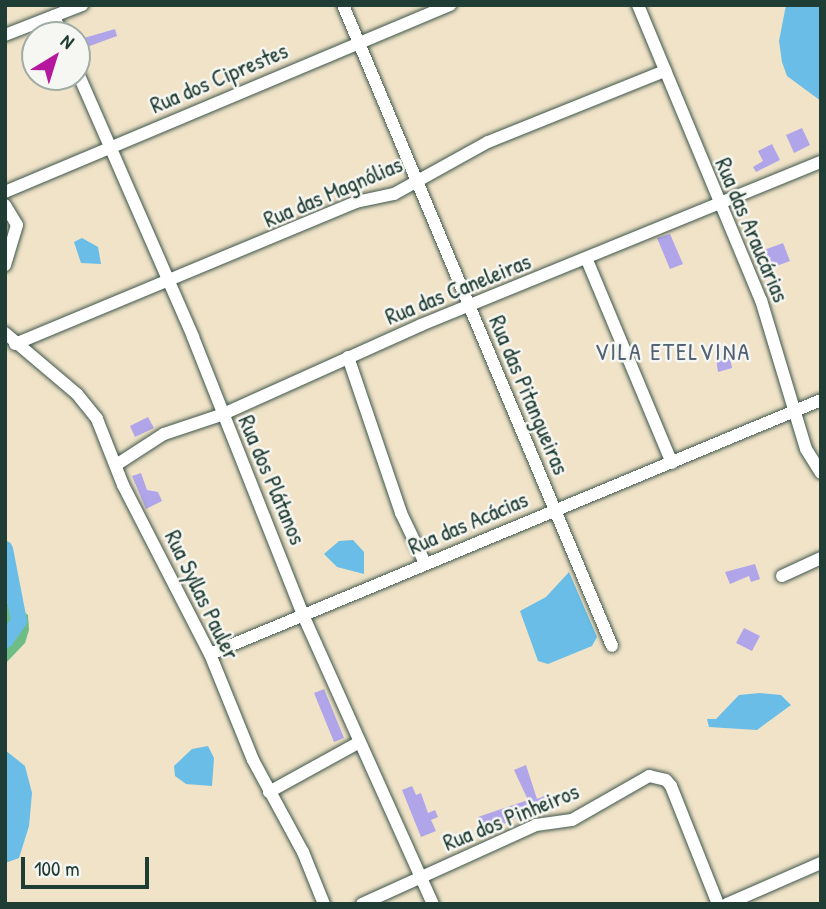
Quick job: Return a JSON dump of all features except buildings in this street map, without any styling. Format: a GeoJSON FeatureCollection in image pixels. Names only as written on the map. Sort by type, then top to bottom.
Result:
{"type":"FeatureCollection","features":[{"type":"Feature","properties":{"kind":"street"},"geometry":{"type":"LineString","coordinates":[[5,35],[82,5]]}},
{"type":"Feature","properties":{"kind":"street","name":"Rua das Pitangueiras"},"geometry":{"type":"LineString","coordinates":[[344,5],[612,646]]}},
{"type":"Feature","properties":{"kind":"street","name":"Rua dos Ciprestes"},"geometry":{"type":"LineString","coordinates":[[5,191],[358,41],[450,5]]}},
{"type":"Feature","properties":{"kind":"street","name":"Rua das Araucárias"},"geometry":{"type":"LineString","coordinates":[[638,5],[718,205],[761,300],[797,409],[806,449],[821,473]]}},
{"type":"Feature","properties":{"kind":"street"},"geometry":{"type":"LineString","coordinates":[[54,16],[56,21]]}},
{"type":"Feature","properties":{"kind":"street","name":"Rua das Magnólias"},"geometry":{"type":"LineString","coordinates":[[15,344],[170,282],[356,202],[394,194],[488,142],[665,71]]}},
{"type":"Feature","properties":{"kind":"street","name":"Rua dos Plátanos"},"geometry":{"type":"LineString","coordinates":[[85,91],[170,282],[221,415],[262,503],[303,615],[358,743],[433,904]]}},
{"type":"Feature","properties":{"kind":"street","name":"Rua das Caneleiras"},"geometry":{"type":"LineString","coordinates":[[116,465],[164,434],[221,415],[348,357],[821,162]]}},
{"type":"Feature","properties":{"kind":"street"},"geometry":{"type":"LineString","coordinates":[[5,205],[17,225],[5,265]]}},
{"type":"Feature","properties":{"kind":"street"},"geometry":{"type":"LineString","coordinates":[[587,260],[672,463]]}},
{"type":"Feature","properties":{"kind":"street","name":"Rua Syllas Pauler"},"geometry":{"type":"LineString","coordinates":[[5,333],[88,405],[210,654],[269,792],[303,852],[324,904]]}},
{"type":"Feature","properties":{"kind":"street"},"geometry":{"type":"LineString","coordinates":[[348,357],[401,513],[425,563]]}},
{"type":"Feature","properties":{"kind":"street","name":"Rua das Acácias"},"geometry":{"type":"LineString","coordinates":[[210,654],[821,400]]}},
{"type":"Feature","properties":{"kind":"street"},"geometry":{"type":"LineString","coordinates":[[782,576],[821,558]]}},
{"type":"Feature","properties":{"kind":"street"},"geometry":{"type":"LineString","coordinates":[[269,792],[358,743]]}},
{"type":"Feature","properties":{"kind":"street","name":"Rua dos Pinheiros"},"geometry":{"type":"LineString","coordinates":[[362,904],[536,825],[572,820],[649,776],[666,780],[680,803],[718,904]]}},
{"type":"Feature","properties":{"kind":"street"},"geometry":{"type":"LineString","coordinates":[[727,904],[821,863]]}},
{"type":"Feature","properties":{"kind":"green space"},"geometry":{"type":"Polygon","coordinates":[[[10,602],[28,615],[29,630],[25,643],[5,664],[5,604],[10,602]]]}},
{"type":"Feature","properties":{"kind":"water"},"geometry":{"type":"Polygon","coordinates":[[[786,5],[821,5],[821,101],[787,76],[779,41],[786,5]]]}},
{"type":"Feature","properties":{"kind":"water"},"geometry":{"type":"Polygon","coordinates":[[[82,238],[98,247],[101,264],[81,263],[74,242],[82,238]]]}},
{"type":"Feature","properties":{"kind":"water"},"geometry":{"type":"Polygon","coordinates":[[[353,540],[364,552],[364,574],[337,567],[324,554],[339,541],[353,540]]]}},
{"type":"Feature","properties":{"kind":"water"},"geometry":{"type":"Polygon","coordinates":[[[569,572],[597,637],[592,646],[548,664],[538,661],[520,611],[546,597],[569,572]]]}},
{"type":"Feature","properties":{"kind":"water"},"geometry":{"type":"Polygon","coordinates":[[[739,695],[781,695],[791,705],[757,730],[709,727],[707,719],[716,719],[739,695]]]}},
{"type":"Feature","properties":{"kind":"water"},"geometry":{"type":"Polygon","coordinates":[[[208,746],[214,758],[212,786],[186,784],[175,776],[174,766],[192,749],[208,746]]]}},
{"type":"Feature","properties":{"kind":"water"},"geometry":{"type":"Polygon","coordinates":[[[5,750],[25,766],[32,793],[29,826],[19,858],[5,863],[5,750]]]}},
{"type":"Feature","properties":{"kind":"waterway"},"geometry":{"type":"LineString","coordinates":[[5,549],[19,621],[5,641]]}},
{"type":"Feature","properties":{"kind":"district","name":"VILA ETELVINA"},"geometry":{"type":"Point","coordinates":[673,352]}}]}
